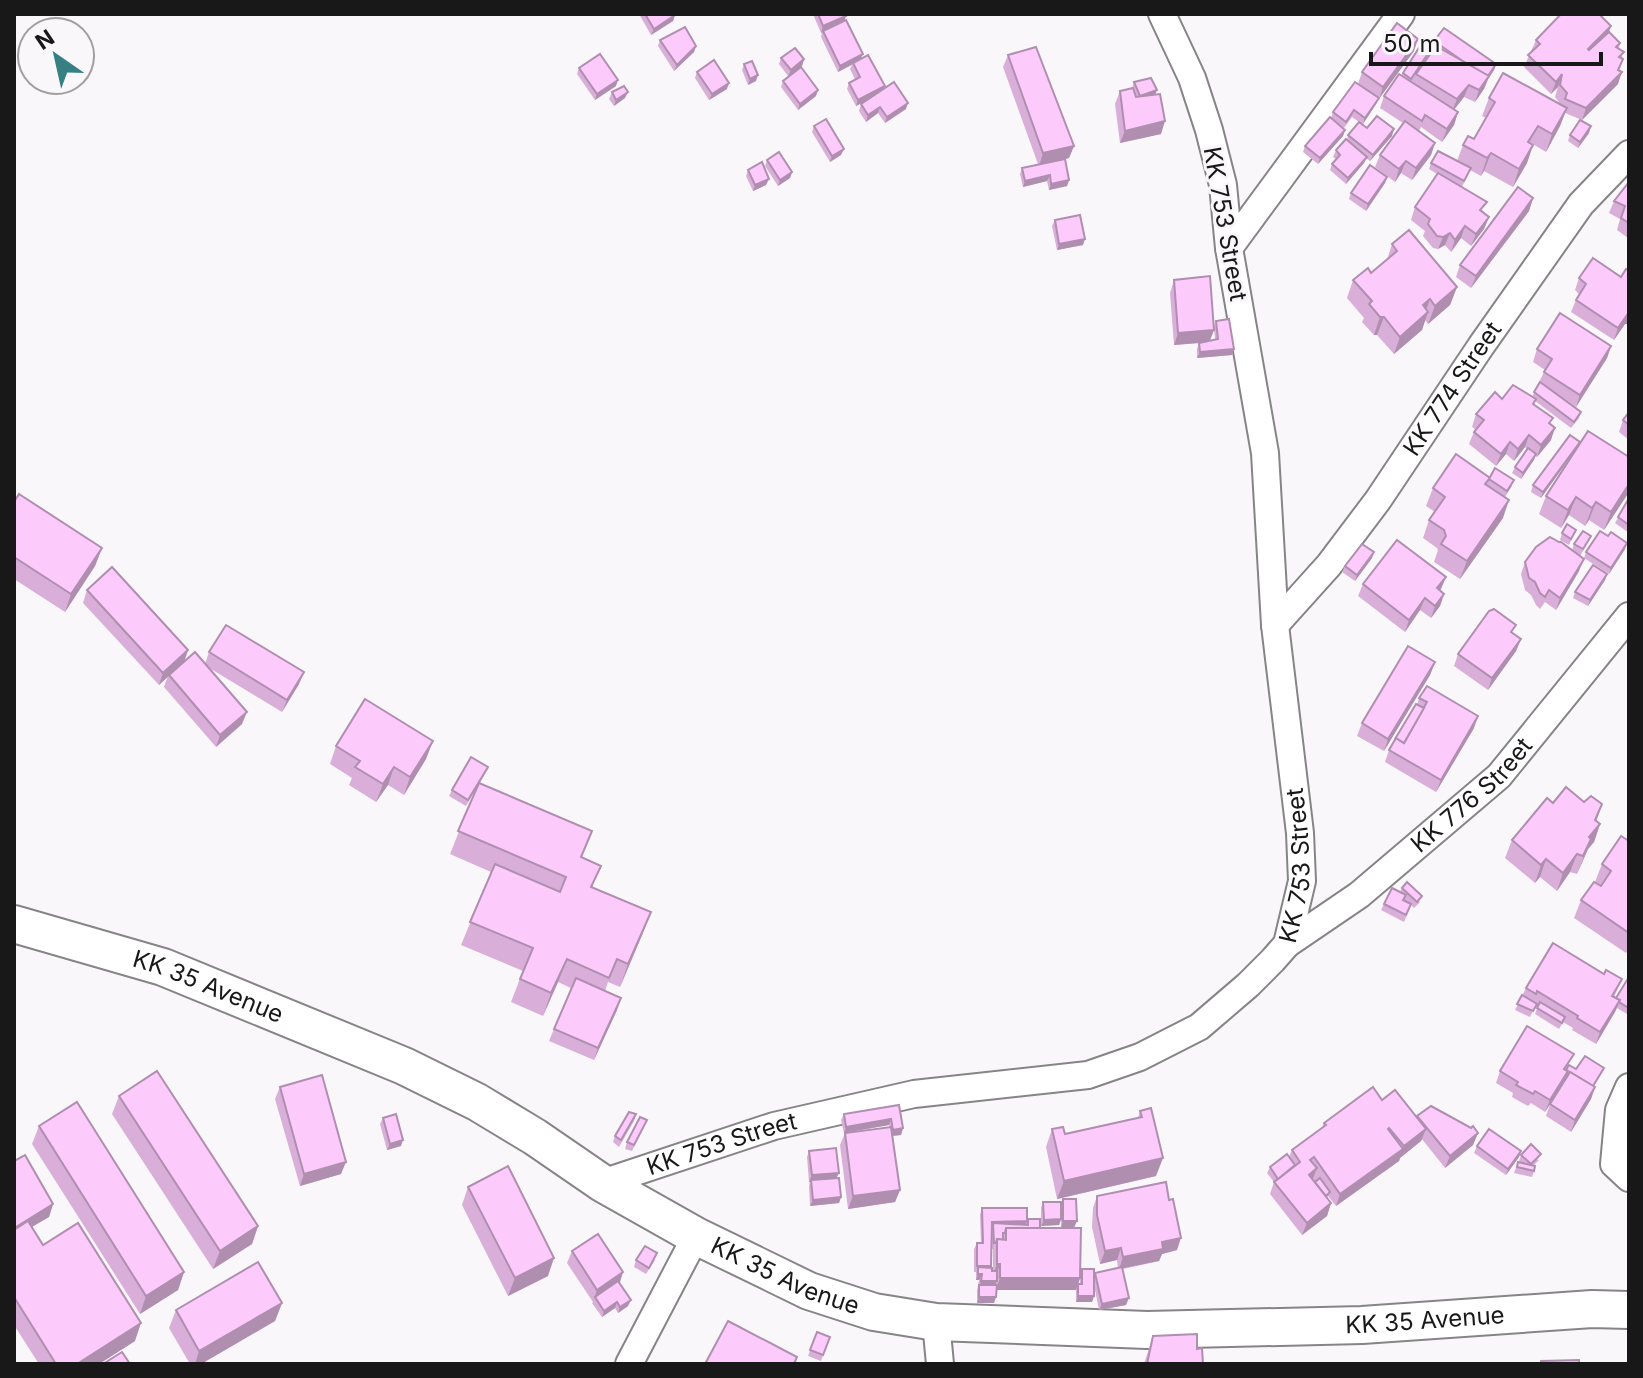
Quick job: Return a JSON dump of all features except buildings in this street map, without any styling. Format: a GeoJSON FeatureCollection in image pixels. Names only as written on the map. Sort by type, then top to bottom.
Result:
{"type":"FeatureCollection","features":[{"type":"Feature","properties":{"kind":"main road","name":"KK 35 Avenue"},"geometry":{"type":"LineString","coordinates":[[14,924],[163,967],[404,1066],[477,1102],[602,1183],[696,1236],[809,1291],[874,1312],[936,1322],[1147,1330],[1362,1325],[1592,1309],[1629,1310]]}},
{"type":"Feature","properties":{"kind":"street","name":"KK 753 Street"},"geometry":{"type":"LineString","coordinates":[[602,1183],[774,1126],[914,1094],[1088,1075],[1140,1057],[1199,1027],[1248,985],[1287,944],[1302,881],[1300,833],[1275,625],[1265,453],[1229,248],[1223,185],[1192,78],[1162,14]]}},
{"type":"Feature","properties":{"kind":"street"},"geometry":{"type":"LineString","coordinates":[[1229,248],[1401,14]]}},
{"type":"Feature","properties":{"kind":"street","name":"KK 774 Street"},"geometry":{"type":"LineString","coordinates":[[1275,625],[1329,565],[1378,500],[1581,204],[1629,154]]}},
{"type":"Feature","properties":{"kind":"street","name":"KK 776 Street"},"geometry":{"type":"LineString","coordinates":[[1287,944],[1359,895],[1499,776],[1629,616]]}},
{"type":"Feature","properties":{"kind":"street"},"geometry":{"type":"LineString","coordinates":[[1622,1171],[1619,1110],[1629,1087]]}},
{"type":"Feature","properties":{"kind":"street"},"geometry":{"type":"LineString","coordinates":[[629,1364],[696,1236]]}},
{"type":"Feature","properties":{"kind":"street"},"geometry":{"type":"LineString","coordinates":[[936,1322],[940,1364]]}}]}
